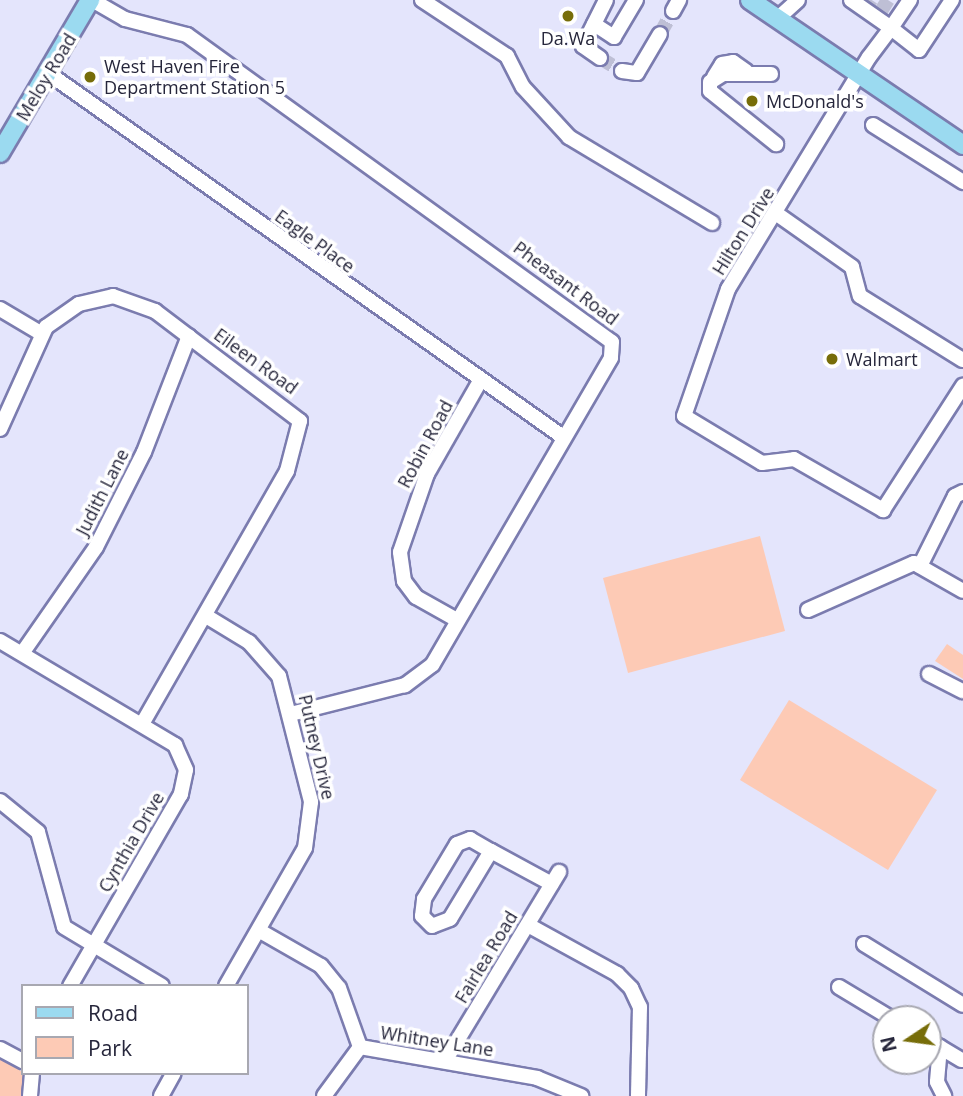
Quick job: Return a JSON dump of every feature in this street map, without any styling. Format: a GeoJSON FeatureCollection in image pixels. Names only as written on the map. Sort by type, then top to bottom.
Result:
{"type":"FeatureCollection","features":[{"type":"Feature","properties":{"kind":"main road","name":"Meloy Road"},"geometry":{"type":"LineString","coordinates":[[0,153],[91,0]]}},
{"type":"Feature","properties":{"kind":"main road"},"geometry":{"type":"LineString","coordinates":[[753,1],[860,79],[963,145]]}},
{"type":"Feature","properties":{"kind":"street","name":"Pheasant Road"},"geometry":{"type":"LineString","coordinates":[[91,0],[125,19],[187,35],[605,331],[612,342],[611,358],[421,677],[290,714]]}},
{"type":"Feature","properties":{"kind":"street"},"geometry":{"type":"LineString","coordinates":[[422,0],[490,42],[569,137],[712,223]]}},
{"type":"Feature","properties":{"kind":"street"},"geometry":{"type":"LineString","coordinates":[[600,58],[583,46],[606,0]]}},
{"type":"Feature","properties":{"kind":"street"},"geometry":{"type":"LineString","coordinates":[[594,24],[614,37],[636,0]]}},
{"type":"Feature","properties":{"kind":"street"},"geometry":{"type":"LineString","coordinates":[[777,19],[798,0]]}},
{"type":"Feature","properties":{"kind":"street"},"geometry":{"type":"LineString","coordinates":[[851,0],[873,10],[919,50],[952,0]]}},
{"type":"Feature","properties":{"kind":"street","name":"Hilton Drive"},"geometry":{"type":"LineString","coordinates":[[910,0],[728,289],[684,416],[762,463],[794,459],[883,510],[963,386]]}},
{"type":"Feature","properties":{"kind":"street"},"geometry":{"type":"LineString","coordinates":[[622,71],[637,73],[660,34]]}},
{"type":"Feature","properties":{"kind":"street"},"geometry":{"type":"LineString","coordinates":[[771,75],[746,71],[714,77],[713,98],[776,144]]}},
{"type":"Feature","properties":{"kind":"street","name":"Eagle Place"},"geometry":{"type":"LineString","coordinates":[[48,73],[479,383],[563,437]]}},
{"type":"Feature","properties":{"kind":"street"},"geometry":{"type":"LineString","coordinates":[[873,125],[963,182]]}},
{"type":"Feature","properties":{"kind":"street"},"geometry":{"type":"LineString","coordinates":[[777,214],[852,267],[860,296],[963,360]]}},
{"type":"Feature","properties":{"kind":"street","name":"Eileen Road"},"geometry":{"type":"LineString","coordinates":[[42,334],[71,308],[113,296],[145,305],[291,409],[301,431],[287,471],[142,724]]}},
{"type":"Feature","properties":{"kind":"street"},"geometry":{"type":"LineString","coordinates":[[0,309],[42,334],[0,429]]}},
{"type":"Feature","properties":{"kind":"street","name":"Judith Lane"},"geometry":{"type":"LineString","coordinates":[[23,652],[96,548],[144,452],[189,336]]}},
{"type":"Feature","properties":{"kind":"street","name":"Robin Road"},"geometry":{"type":"LineString","coordinates":[[457,620],[416,597],[404,581],[400,552],[427,474],[479,383]]}},
{"type":"Feature","properties":{"kind":"street"},"geometry":{"type":"LineString","coordinates":[[920,566],[955,496],[963,492]]}},
{"type":"Feature","properties":{"kind":"street"},"geometry":{"type":"LineString","coordinates":[[808,610],[877,574],[920,566],[963,591]]}},
{"type":"Feature","properties":{"kind":"street","name":"Putney Drive"},"geometry":{"type":"LineString","coordinates":[[206,616],[271,664],[290,714],[309,792],[310,830],[260,931],[227,984]]}},
{"type":"Feature","properties":{"kind":"street","name":"Cynthia Drive"},"geometry":{"type":"LineString","coordinates":[[0,640],[142,724],[180,751],[186,780],[71,984]]}},
{"type":"Feature","properties":{"kind":"street"},"geometry":{"type":"LineString","coordinates":[[929,674],[963,691]]}},
{"type":"Feature","properties":{"kind":"street"},"geometry":{"type":"LineString","coordinates":[[0,801],[28,819],[44,844],[58,920],[94,946],[159,984]]}},
{"type":"Feature","properties":{"kind":"street"},"geometry":{"type":"LineString","coordinates":[[460,841],[491,850],[450,919],[438,927],[425,922],[424,898],[460,841]]}},
{"type":"Feature","properties":{"kind":"street","name":"Fairlea Road"},"geometry":{"type":"LineString","coordinates":[[445,1061],[555,878],[491,850]]}},
{"type":"Feature","properties":{"kind":"street"},"geometry":{"type":"LineString","coordinates":[[528,925],[617,974],[631,988],[640,1007],[638,1096]]}},
{"type":"Feature","properties":{"kind":"street","name":"Whitney Lane"},"geometry":{"type":"LineString","coordinates":[[260,931],[321,966],[339,988],[360,1047],[537,1077],[581,1096]]}},
{"type":"Feature","properties":{"kind":"street"},"geometry":{"type":"LineString","coordinates":[[864,944],[963,1005]]}},
{"type":"Feature","properties":{"kind":"street"},"geometry":{"type":"LineString","coordinates":[[839,987],[872,1007]]}},
{"type":"Feature","properties":{"kind":"street"},"geometry":{"type":"LineString","coordinates":[[324,1096],[360,1047]]}},
{"type":"Feature","properties":{"kind":"street"},"geometry":{"type":"LineString","coordinates":[[0,1048],[21,1060]]}},
{"type":"Feature","properties":{"kind":"street"},"geometry":{"type":"LineString","coordinates":[[942,1048],[961,1059]]}},
{"type":"Feature","properties":{"kind":"street"},"geometry":{"type":"LineString","coordinates":[[30,1096],[32,1075]]}},
{"type":"Feature","properties":{"kind":"street"},"geometry":{"type":"LineString","coordinates":[[161,1096],[173,1075]]}},
{"type":"Feature","properties":{"kind":"street"},"geometry":{"type":"LineString","coordinates":[[936,1075],[944,1096]]}},
{"type":"Feature","properties":{"kind":"green space"},"geometry":{"type":"Polygon","coordinates":[[[760,536],[785,631],[628,673],[603,578],[760,536]]]}},
{"type":"Feature","properties":{"kind":"green space"},"geometry":{"type":"Polygon","coordinates":[[[947,644],[963,655],[963,679],[935,661],[947,644]]]}},
{"type":"Feature","properties":{"kind":"green space"},"geometry":{"type":"Polygon","coordinates":[[[789,700],[937,790],[888,870],[740,780],[789,700]]]}},
{"type":"Feature","properties":{"kind":"green space"},"geometry":{"type":"Polygon","coordinates":[[[0,1056],[21,1071],[21,1075],[25,1075],[21,1096],[0,1096],[0,1056]]]}},
{"type":"Feature","properties":{"kind":"tunnel"},"geometry":{"type":"LineString","coordinates":[[881,11],[888,0]]}},
{"type":"Feature","properties":{"kind":"tunnel"},"geometry":{"type":"LineString","coordinates":[[660,34],[673,11]]}},
{"type":"Feature","properties":{"kind":"tunnel"},"geometry":{"type":"LineString","coordinates":[[600,58],[622,71]]}},
{"type":"Feature","properties":{"kind":"place","name":"Da.Wa"},"geometry":{"type":"Point","coordinates":[568,16]}},
{"type":"Feature","properties":{"kind":"place","name":"West Haven Fire Department Station 5"},"geometry":{"type":"Point","coordinates":[90,77]}},
{"type":"Feature","properties":{"kind":"place","name":"McDonald's"},"geometry":{"type":"Point","coordinates":[752,101]}},
{"type":"Feature","properties":{"kind":"place","name":"Walmart"},"geometry":{"type":"Point","coordinates":[832,359]}}]}
